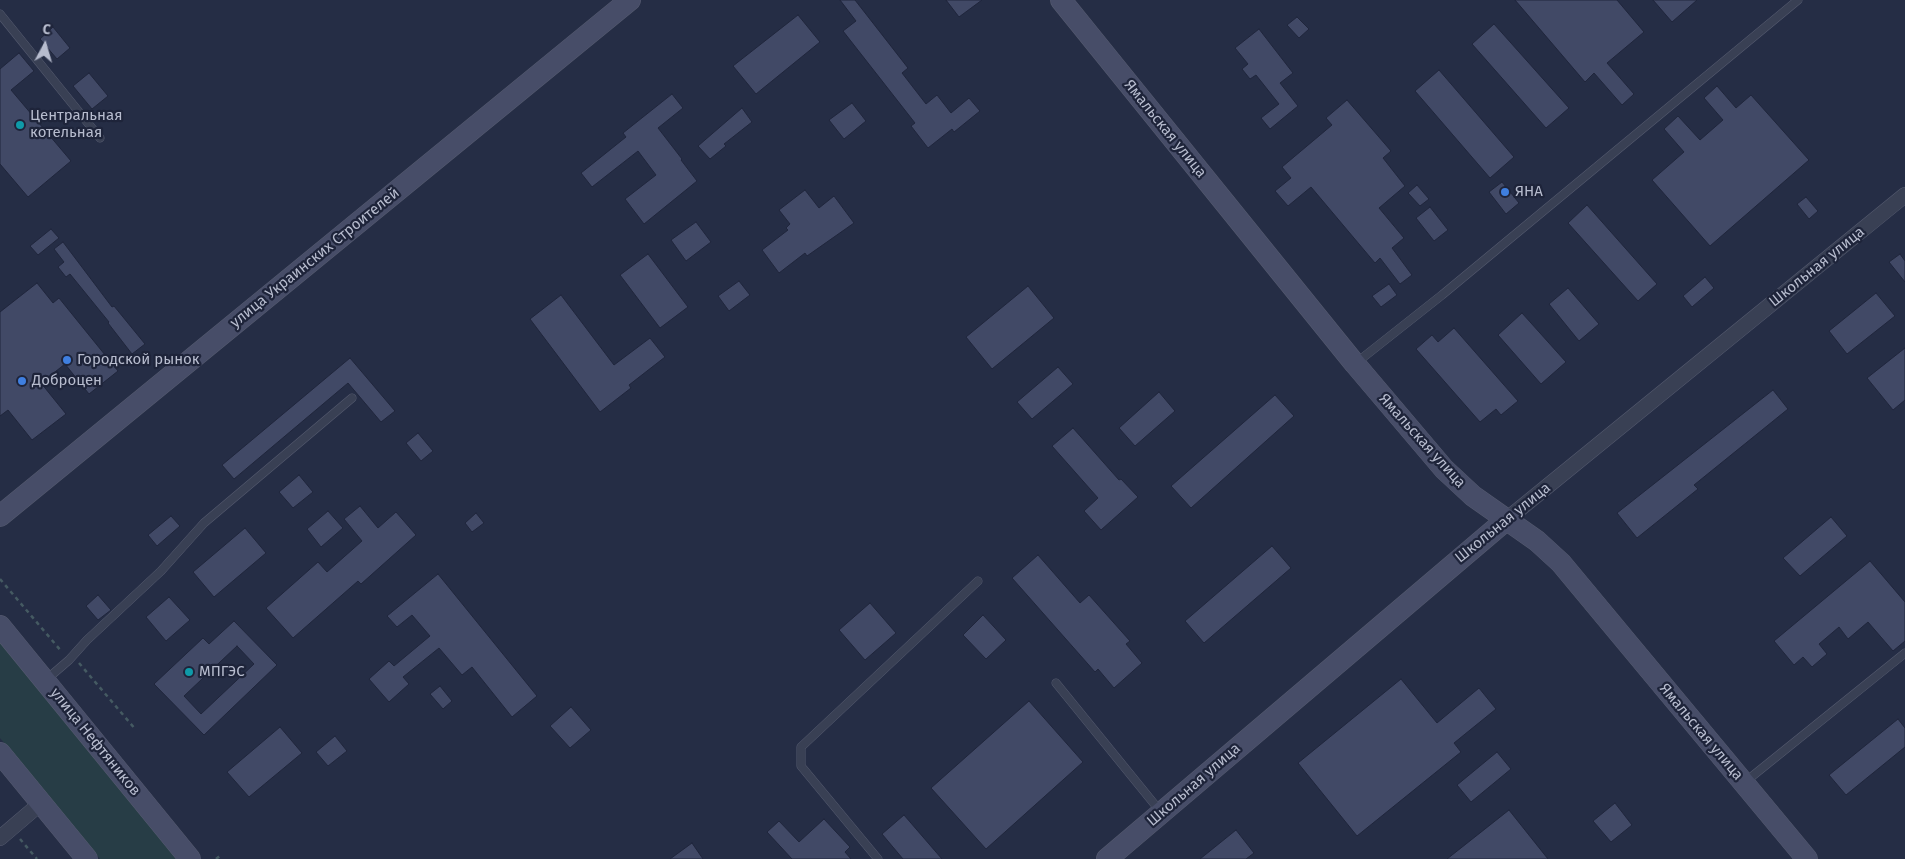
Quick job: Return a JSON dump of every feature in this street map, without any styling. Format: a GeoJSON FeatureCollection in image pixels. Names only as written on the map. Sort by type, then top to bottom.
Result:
{"type":"FeatureCollection","features":[{"type":"Feature","properties":{"kind":"street","name":"улица Украинских Строителей"},"geometry":{"type":"LineString","coordinates":[[0,516],[630,0]]}},
{"type":"Feature","properties":{"kind":"street","name":"Ямальская улица"},"geometry":{"type":"LineString","coordinates":[[1061,0],[1355,364],[1457,483],[1537,541],[1561,563],[1807,859]]}},
{"type":"Feature","properties":{"kind":"street","name":"Школьная улица"},"geometry":{"type":"LineString","coordinates":[[1107,859],[1506,520],[1905,195]]}},
{"type":"Feature","properties":{"kind":"street","name":"улица Нефтяников"},"geometry":{"type":"LineString","coordinates":[[0,626],[190,859]]}},
{"type":"Feature","properties":{"kind":"street"},"geometry":{"type":"LineString","coordinates":[[0,753],[87,859]]}},
{"type":"Feature","properties":{"kind":"street"},"geometry":{"type":"LineString","coordinates":[[0,838],[41,803]]}},
{"type":"Feature","properties":{"kind":"lane"},"geometry":{"type":"LineString","coordinates":[[1355,364],[1442,295],[1798,0]]}},
{"type":"Feature","properties":{"kind":"lane"},"geometry":{"type":"LineString","coordinates":[[0,14],[100,138]]}},
{"type":"Feature","properties":{"kind":"lane"},"geometry":{"type":"LineString","coordinates":[[45,681],[161,571],[204,524],[352,398]]}},
{"type":"Feature","properties":{"kind":"lane"},"geometry":{"type":"LineString","coordinates":[[878,859],[801,766],[801,747],[978,581]]}},
{"type":"Feature","properties":{"kind":"lane"},"geometry":{"type":"LineString","coordinates":[[1744,783],[1905,653]]}},
{"type":"Feature","properties":{"kind":"lane"},"geometry":{"type":"LineString","coordinates":[[1056,683],[1161,813]]}},
{"type":"Feature","properties":{"kind":"path"},"geometry":{"type":"LineString","coordinates":[[216,859],[221,855]]}},
{"type":"Feature","properties":{"kind":"shaded area"},"geometry":{"type":"Polygon","coordinates":[[[0,638],[179,859],[100,859],[0,738],[0,638]]]}},
{"type":"Feature","properties":{"kind":"building"},"geometry":{"type":"Polygon","coordinates":[[[840,0],[855,0],[908,68],[902,73],[926,104],[937,95],[951,113],[969,98],[980,111],[954,132],[952,129],[928,148],[911,126],[915,123],[843,31],[856,21],[840,0]]]}},
{"type":"Feature","properties":{"kind":"building"},"geometry":{"type":"Polygon","coordinates":[[[946,0],[982,0],[959,17],[946,0]]]}},
{"type":"Feature","properties":{"kind":"building"},"geometry":{"type":"Polygon","coordinates":[[[1515,0],[1617,0],[1644,32],[1607,63],[1634,94],[1622,105],[1594,73],[1585,82],[1515,0]]]}},
{"type":"Feature","properties":{"kind":"building"},"geometry":{"type":"Polygon","coordinates":[[[1653,0],[1697,0],[1672,22],[1653,0]]]}},
{"type":"Feature","properties":{"kind":"building"},"geometry":{"type":"Polygon","coordinates":[[[798,15],[820,42],[756,94],[733,66],[798,15]]]}},
{"type":"Feature","properties":{"kind":"building"},"geometry":{"type":"Polygon","coordinates":[[[1297,17],[1309,29],[1299,38],[1287,25],[1297,17]]]}},
{"type":"Feature","properties":{"kind":"building"},"geometry":{"type":"Polygon","coordinates":[[[1494,24],[1569,108],[1546,128],[1472,44],[1494,24]]]}},
{"type":"Feature","properties":{"kind":"building"},"geometry":{"type":"Polygon","coordinates":[[[53,27],[70,48],[57,59],[40,39],[53,27]]]}},
{"type":"Feature","properties":{"kind":"building"},"geometry":{"type":"Polygon","coordinates":[[[1259,29],[1293,73],[1280,83],[1298,106],[1270,129],[1261,118],[1279,104],[1256,75],[1250,79],[1242,69],[1248,64],[1235,48],[1259,29]]]}},
{"type":"Feature","properties":{"kind":"building","name":"Центральная котельная"},"geometry":{"type":"Polygon","coordinates":[[[19,53],[34,71],[11,90],[71,161],[28,197],[0,164],[0,69],[19,53]]]}},
{"type":"Feature","properties":{"kind":"building"},"geometry":{"type":"Polygon","coordinates":[[[1439,70],[1514,157],[1490,178],[1415,91],[1439,70]]]}},
{"type":"Feature","properties":{"kind":"building"},"geometry":{"type":"Polygon","coordinates":[[[89,73],[108,96],[92,109],[73,86],[89,73]]]}},
{"type":"Feature","properties":{"kind":"building"},"geometry":{"type":"Polygon","coordinates":[[[1717,86],[1736,108],[1751,95],[1809,160],[1710,246],[1652,180],[1684,152],[1664,129],[1678,116],[1700,140],[1723,120],[1704,98],[1717,86]]]}},
{"type":"Feature","properties":{"kind":"building"},"geometry":{"type":"Polygon","coordinates":[[[672,94],[683,108],[658,128],[697,181],[644,224],[625,199],[656,175],[638,151],[592,187],[581,173],[626,137],[623,133],[672,94]]]}},
{"type":"Feature","properties":{"kind":"building"},"geometry":{"type":"Polygon","coordinates":[[[1347,100],[1391,151],[1383,158],[1405,186],[1379,208],[1404,238],[1392,248],[1412,275],[1400,284],[1380,258],[1375,263],[1311,187],[1288,206],[1275,191],[1291,178],[1282,167],[1332,125],[1326,118],[1347,100]]]}},
{"type":"Feature","properties":{"kind":"building"},"geometry":{"type":"Polygon","coordinates":[[[852,103],[866,121],[844,139],[829,120],[852,103]]]}},
{"type":"Feature","properties":{"kind":"building"},"geometry":{"type":"Polygon","coordinates":[[[742,108],[752,122],[724,144],[726,146],[710,159],[698,146],[742,108]]]}},
{"type":"Feature","properties":{"kind":"building"},"geometry":{"type":"Polygon","coordinates":[[[1502,182],[1519,203],[1506,214],[1489,192],[1502,182]]]}},
{"type":"Feature","properties":{"kind":"building"},"geometry":{"type":"Polygon","coordinates":[[[1417,185],[1429,199],[1420,206],[1408,193],[1417,185]]]}},
{"type":"Feature","properties":{"kind":"building"},"geometry":{"type":"Polygon","coordinates":[[[805,190],[819,208],[834,196],[854,223],[807,256],[805,253],[779,273],[762,250],[788,230],[786,228],[790,224],[779,210],[805,190]]]}},
{"type":"Feature","properties":{"kind":"building"},"geometry":{"type":"Polygon","coordinates":[[[1806,197],[1818,211],[1809,219],[1797,204],[1806,197]]]}},
{"type":"Feature","properties":{"kind":"building"},"geometry":{"type":"Polygon","coordinates":[[[1587,205],[1657,284],[1638,301],[1568,223],[1587,205]]]}},
{"type":"Feature","properties":{"kind":"building"},"geometry":{"type":"Polygon","coordinates":[[[1430,207],[1448,230],[1434,241],[1416,218],[1430,207]]]}},
{"type":"Feature","properties":{"kind":"building"},"geometry":{"type":"Polygon","coordinates":[[[696,222],[711,242],[686,261],[671,240],[696,222]]]}},
{"type":"Feature","properties":{"kind":"building"},"geometry":{"type":"Polygon","coordinates":[[[51,229],[59,238],[38,255],[30,246],[51,229]]]}},
{"type":"Feature","properties":{"kind":"building"},"geometry":{"type":"Polygon","coordinates":[[[63,242],[112,307],[114,306],[145,344],[132,354],[70,274],[66,277],[58,267],[64,262],[54,249],[63,242]]]}},
{"type":"Feature","properties":{"kind":"building"},"geometry":{"type":"Polygon","coordinates":[[[648,254],[688,307],[660,328],[620,275],[648,254]]]}},
{"type":"Feature","properties":{"kind":"building"},"geometry":{"type":"Polygon","coordinates":[[[1900,254],[1905,261],[1905,282],[1889,262],[1900,254]]]}},
{"type":"Feature","properties":{"kind":"building"},"geometry":{"type":"Polygon","coordinates":[[[1705,277],[1714,288],[1692,307],[1683,296],[1705,277]]]}},
{"type":"Feature","properties":{"kind":"building"},"geometry":{"type":"Polygon","coordinates":[[[739,281],[750,295],[729,311],[718,296],[739,281]]]}},
{"type":"Feature","properties":{"kind":"building","name":"Доброцен"},"geometry":{"type":"Polygon","coordinates":[[[37,283],[53,303],[59,298],[118,371],[89,394],[65,364],[41,383],[66,414],[32,440],[8,410],[0,416],[0,312],[37,283]]]}},
{"type":"Feature","properties":{"kind":"building"},"geometry":{"type":"Polygon","coordinates":[[[1389,284],[1397,295],[1381,307],[1372,296],[1389,284]]]}},
{"type":"Feature","properties":{"kind":"building"},"geometry":{"type":"Polygon","coordinates":[[[1028,286],[1054,318],[992,369],[966,337],[1028,286]]]}},
{"type":"Feature","properties":{"kind":"building"},"geometry":{"type":"Polygon","coordinates":[[[1568,288],[1599,324],[1579,341],[1549,304],[1568,288]]]}},
{"type":"Feature","properties":{"kind":"building"},"geometry":{"type":"Polygon","coordinates":[[[1876,293],[1895,316],[1847,354],[1829,331],[1876,293]]]}},
{"type":"Feature","properties":{"kind":"building"},"geometry":{"type":"Polygon","coordinates":[[[561,295],[614,365],[650,338],[665,357],[629,385],[631,388],[600,412],[530,319],[561,295]]]}},
{"type":"Feature","properties":{"kind":"building"},"geometry":{"type":"Polygon","coordinates":[[[1522,313],[1566,362],[1541,384],[1498,335],[1522,313]]]}},
{"type":"Feature","properties":{"kind":"building"},"geometry":{"type":"Polygon","coordinates":[[[1454,328],[1518,401],[1501,415],[1496,409],[1480,422],[1416,349],[1432,335],[1438,342],[1454,328]]]}},
{"type":"Feature","properties":{"kind":"building"},"geometry":{"type":"Polygon","coordinates":[[[1905,348],[1905,400],[1893,410],[1867,378],[1905,348]]]}},
{"type":"Feature","properties":{"kind":"building"},"geometry":{"type":"Polygon","coordinates":[[[350,358],[395,411],[381,422],[348,383],[234,479],[222,465],[350,358]]]}},
{"type":"Feature","properties":{"kind":"building"},"geometry":{"type":"Polygon","coordinates":[[[1058,367],[1073,384],[1032,419],[1017,402],[1058,367]]]}},
{"type":"Feature","properties":{"kind":"building"},"geometry":{"type":"Polygon","coordinates":[[[1773,390],[1788,409],[1694,485],[1698,489],[1637,538],[1617,513],[1773,390]]]}},
{"type":"Feature","properties":{"kind":"building"},"geometry":{"type":"Polygon","coordinates":[[[1159,392],[1175,411],[1135,446],[1119,428],[1159,392]]]}},
{"type":"Feature","properties":{"kind":"building"},"geometry":{"type":"Polygon","coordinates":[[[1275,395],[1294,416],[1191,508],[1171,486],[1275,395]]]}},
{"type":"Feature","properties":{"kind":"building"},"geometry":{"type":"Polygon","coordinates":[[[1073,428],[1119,480],[1121,479],[1138,497],[1101,530],[1084,511],[1098,498],[1052,446],[1073,428]]]}},
{"type":"Feature","properties":{"kind":"building"},"geometry":{"type":"Polygon","coordinates":[[[418,433],[433,451],[421,461],[406,443],[418,433]]]}},
{"type":"Feature","properties":{"kind":"building"},"geometry":{"type":"Polygon","coordinates":[[[299,475],[313,492],[293,508],[279,492],[299,475]]]}},
{"type":"Feature","properties":{"kind":"building"},"geometry":{"type":"Polygon","coordinates":[[[360,506],[378,528],[396,512],[416,535],[361,584],[358,581],[293,638],[266,608],[318,562],[327,572],[362,541],[344,519],[360,506]]]}},
{"type":"Feature","properties":{"kind":"building"},"geometry":{"type":"Polygon","coordinates":[[[328,511],[343,528],[321,547],[307,529],[328,511]]]}},
{"type":"Feature","properties":{"kind":"building"},"geometry":{"type":"Polygon","coordinates":[[[476,513],[484,523],[472,532],[465,523],[476,513]]]}},
{"type":"Feature","properties":{"kind":"building"},"geometry":{"type":"Polygon","coordinates":[[[171,516],[180,526],[157,546],[148,535],[171,516]]]}},
{"type":"Feature","properties":{"kind":"building"},"geometry":{"type":"Polygon","coordinates":[[[1831,517],[1847,536],[1800,576],[1783,558],[1831,517]]]}},
{"type":"Feature","properties":{"kind":"building"},"geometry":{"type":"Polygon","coordinates":[[[245,528],[266,553],[214,597],[193,572],[245,528]]]}},
{"type":"Feature","properties":{"kind":"building"},"geometry":{"type":"Polygon","coordinates":[[[1272,546],[1291,568],[1204,643],[1185,621],[1272,546]]]}},
{"type":"Feature","properties":{"kind":"building"},"geometry":{"type":"Polygon","coordinates":[[[1038,555],[1080,603],[1089,595],[1130,641],[1126,644],[1142,663],[1114,688],[1098,669],[1095,672],[1012,578],[1038,555]]]}},
{"type":"Feature","properties":{"kind":"building"},"geometry":{"type":"Polygon","coordinates":[[[1870,561],[1905,602],[1905,641],[1893,651],[1868,622],[1848,639],[1839,627],[1819,644],[1827,654],[1812,667],[1803,657],[1794,665],[1774,641],[1870,561]]]}},
{"type":"Feature","properties":{"kind":"building"},"geometry":{"type":"Polygon","coordinates":[[[438,574],[537,696],[512,717],[472,667],[462,675],[439,648],[403,677],[409,684],[389,702],[369,679],[389,661],[394,666],[430,636],[412,615],[397,627],[387,616],[438,574]]]}},
{"type":"Feature","properties":{"kind":"building"},"geometry":{"type":"Polygon","coordinates":[[[98,595],[111,610],[98,620],[86,606],[98,595]]]}},
{"type":"Feature","properties":{"kind":"building"},"geometry":{"type":"Polygon","coordinates":[[[169,597],[190,620],[166,641],[146,617],[169,597]]]}},
{"type":"Feature","properties":{"kind":"building"},"geometry":{"type":"Polygon","coordinates":[[[870,603],[896,633],[865,660],[839,630],[870,603]]]}},
{"type":"Feature","properties":{"kind":"building"},"geometry":{"type":"Polygon","coordinates":[[[983,615],[1006,640],[986,659],[963,635],[983,615]]]}},
{"type":"Feature","properties":{"kind":"building"},"geometry":{"type":"Polygon","coordinates":[[[234,621],[277,665],[204,735],[154,684],[203,638],[209,644],[234,621]],[[237,646],[184,696],[201,714],[254,664],[237,646]]]}},
{"type":"Feature","properties":{"kind":"building"},"geometry":{"type":"Polygon","coordinates":[[[1401,679],[1437,723],[1479,688],[1496,709],[1454,743],[1461,752],[1357,836],[1298,763],[1401,679]]]}},
{"type":"Feature","properties":{"kind":"building"},"geometry":{"type":"Polygon","coordinates":[[[440,686],[452,701],[443,709],[430,694],[440,686]]]}},
{"type":"Feature","properties":{"kind":"building"},"geometry":{"type":"Polygon","coordinates":[[[1029,701],[1083,762],[986,849],[931,788],[1029,701]]]}},
{"type":"Feature","properties":{"kind":"building"},"geometry":{"type":"Polygon","coordinates":[[[571,707],[591,730],[570,748],[550,726],[571,707]]]}},
{"type":"Feature","properties":{"kind":"building"},"geometry":{"type":"Polygon","coordinates":[[[1898,719],[1905,728],[1905,747],[1846,795],[1829,775],[1898,719]]]}},
{"type":"Feature","properties":{"kind":"building"},"geometry":{"type":"Polygon","coordinates":[[[280,727],[302,753],[249,797],[227,772],[280,727]]]}},
{"type":"Feature","properties":{"kind":"building"},"geometry":{"type":"Polygon","coordinates":[[[335,736],[347,751],[328,766],[316,752],[335,736]]]}},
{"type":"Feature","properties":{"kind":"building"},"geometry":{"type":"Polygon","coordinates":[[[1497,752],[1511,769],[1471,802],[1457,785],[1497,752]]]}},
{"type":"Feature","properties":{"kind":"building"},"geometry":{"type":"Polygon","coordinates":[[[1615,803],[1632,825],[1611,842],[1593,821],[1615,803]]]}},
{"type":"Feature","properties":{"kind":"building"},"geometry":{"type":"Polygon","coordinates":[[[1509,810],[1548,859],[1447,859],[1509,810]]]}},
{"type":"Feature","properties":{"kind":"building"},"geometry":{"type":"Polygon","coordinates":[[[904,815],[942,859],[903,859],[882,834],[904,815]]]}},
{"type":"Feature","properties":{"kind":"building"},"geometry":{"type":"Polygon","coordinates":[[[824,819],[850,847],[845,852],[851,859],[792,859],[767,832],[779,821],[799,842],[824,819]]]}},
{"type":"Feature","properties":{"kind":"building"},"geometry":{"type":"Polygon","coordinates":[[[1236,830],[1254,853],[1246,859],[1200,859],[1236,830]]]}},
{"type":"Feature","properties":{"kind":"building"},"geometry":{"type":"Polygon","coordinates":[[[692,843],[703,859],[670,859],[692,843]]]}},
{"type":"Feature","properties":{"kind":"place","name":"Центральная котельная"},"geometry":{"type":"Point","coordinates":[20,125]}},
{"type":"Feature","properties":{"kind":"place","name":"ЯНА"},"geometry":{"type":"Point","coordinates":[1505,192]}},
{"type":"Feature","properties":{"kind":"place","name":"Городской рынок"},"geometry":{"type":"Point","coordinates":[67,360]}},
{"type":"Feature","properties":{"kind":"place","name":"Доброцен"},"geometry":{"type":"Point","coordinates":[22,381]}},
{"type":"Feature","properties":{"kind":"place","name":"МПГЭС"},"geometry":{"type":"Point","coordinates":[189,672]}}]}
